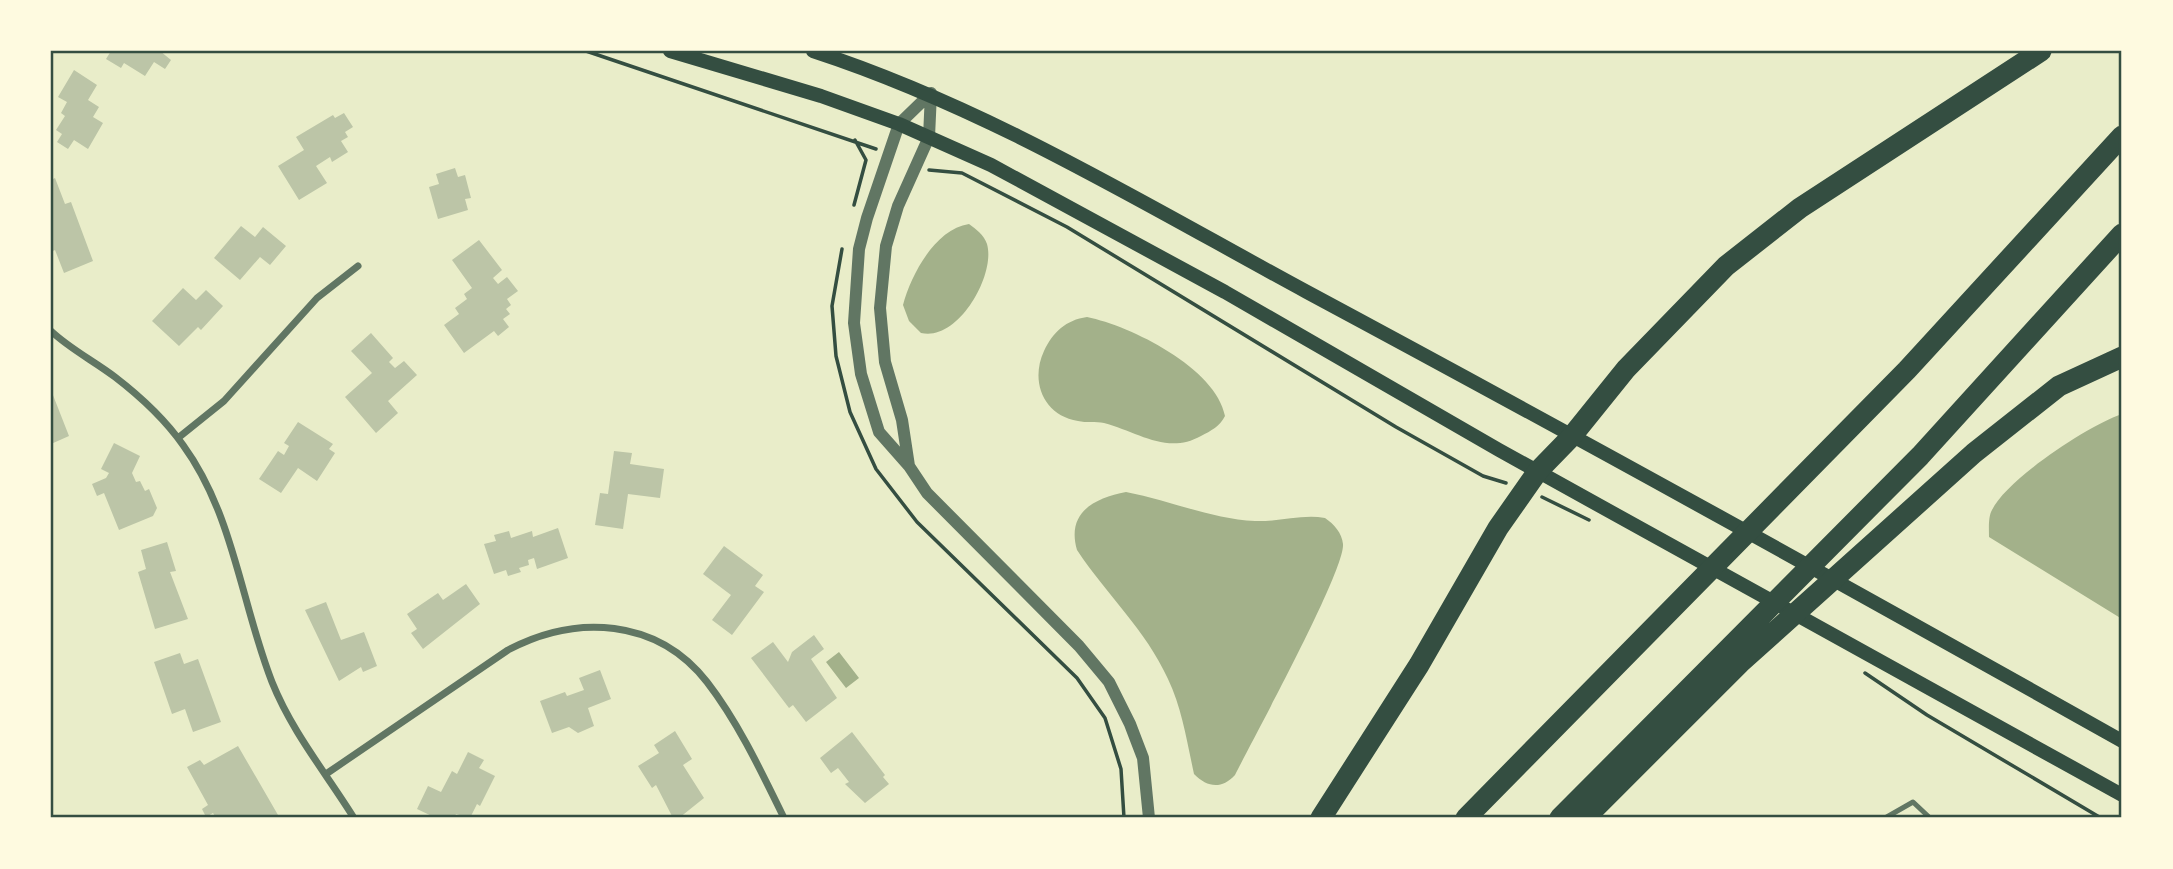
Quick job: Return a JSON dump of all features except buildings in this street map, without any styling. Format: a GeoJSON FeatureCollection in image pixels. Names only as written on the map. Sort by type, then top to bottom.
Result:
{"type":"FeatureCollection","features":[{"type":"Feature","properties":{"kind":"highway"},"geometry":{"type":"LineString","coordinates":[[1321,818],[1419,665],[1498,527],[1538,471],[1572,436],[1626,369],[1726,266],[1800,208],[2041,51]]}},
{"type":"Feature","properties":{"kind":"highway"},"geometry":{"type":"LineString","coordinates":[[1466,818],[1907,370],[2122,136]]}},
{"type":"Feature","properties":{"kind":"highway"},"geometry":{"type":"LineString","coordinates":[[1560,818],[1920,456],[2122,234]]}},
{"type":"Feature","properties":{"kind":"highway"},"geometry":{"type":"LineString","coordinates":[[1585,818],[1740,663],[1974,453],[2059,386],[2122,357]]}},
{"type":"Feature","properties":{"kind":"main road"},"geometry":{"type":"LineString","coordinates":[[670,51],[777,81],[899,124],[991,165],[1202,279],[1538,471],[2122,795]]}},
{"type":"Feature","properties":{"kind":"main road"},"geometry":{"type":"LineString","coordinates":[[813,51],[931,93],[1043,149],[1676,490],[2122,741]]}},
{"type":"Feature","properties":{"kind":"street"},"geometry":{"type":"LineString","coordinates":[[909,466],[902,419],[885,362],[880,309],[886,246],[898,206],[929,137],[931,93]]}},
{"type":"Feature","properties":{"kind":"street"},"geometry":{"type":"LineString","coordinates":[[931,93],[899,124],[859,249],[855,323],[861,374],[878,432],[909,466],[928,493],[1079,646],[1109,682],[1143,758],[1149,818]]}},
{"type":"Feature","properties":{"kind":"street"},"geometry":{"type":"LineString","coordinates":[[178,438],[224,401],[317,298],[358,266]]}},
{"type":"Feature","properties":{"kind":"street"},"geometry":{"type":"LineString","coordinates":[[51,331],[154,409],[178,438],[211,490],[229,537],[259,646],[273,685],[291,722],[354,818]]}},
{"type":"Feature","properties":{"kind":"street"},"geometry":{"type":"LineString","coordinates":[[326,774],[508,650],[535,635],[565,628],[597,625],[626,630],[656,642],[683,659],[706,681],[724,708],[784,818]]}},
{"type":"Feature","properties":{"kind":"lane"},"geometry":{"type":"LineString","coordinates":[[1885,818],[1913,802],[1930,818]]}},
{"type":"Feature","properties":{"kind":"path"},"geometry":{"type":"LineString","coordinates":[[586,51],[855,140],[889,154]]}},
{"type":"Feature","properties":{"kind":"path"},"geometry":{"type":"LineString","coordinates":[[916,165],[933,172],[962,173],[1067,227],[1407,433],[1483,476],[1525,489],[1597,524]]}},
{"type":"Feature","properties":{"kind":"path"},"geometry":{"type":"LineString","coordinates":[[1854,666],[1927,715],[2101,818]]}},
{"type":"Feature","properties":{"kind":"shaded area"},"geometry":{"type":"Polygon","coordinates":[[[969,224],[982,235],[987,244],[986,272],[980,288],[961,317],[948,327],[935,333],[921,333],[909,321],[903,305],[912,280],[935,244],[945,235],[969,224]]]}},
{"type":"Feature","properties":{"kind":"shaded area"},"geometry":{"type":"Polygon","coordinates":[[[1087,317],[1148,340],[1189,366],[1218,398],[1225,416],[1221,423],[1188,441],[1164,443],[1104,423],[1066,418],[1056,412],[1048,404],[1039,385],[1040,362],[1056,333],[1067,324],[1087,317]]]}},
{"type":"Feature","properties":{"kind":"shaded area"},"geometry":{"type":"Polygon","coordinates":[[[2122,414],[2122,619],[1989,537],[1989,520],[2001,497],[2031,469],[2070,441],[2122,414]]]}},
{"type":"Feature","properties":{"kind":"shaded area"},"geometry":{"type":"Polygon","coordinates":[[[1126,492],[1239,520],[1325,518],[1341,536],[1343,544],[1340,560],[1330,586],[1278,693],[1235,775],[1219,785],[1204,782],[1194,774],[1177,702],[1159,661],[1077,550],[1075,537],[1079,517],[1094,503],[1126,492]]]}},
{"type":"Feature","properties":{"kind":"shaded area"},"geometry":{"type":"Polygon","coordinates":[[[839,652],[859,678],[846,688],[826,662],[839,652]]]}}]}
